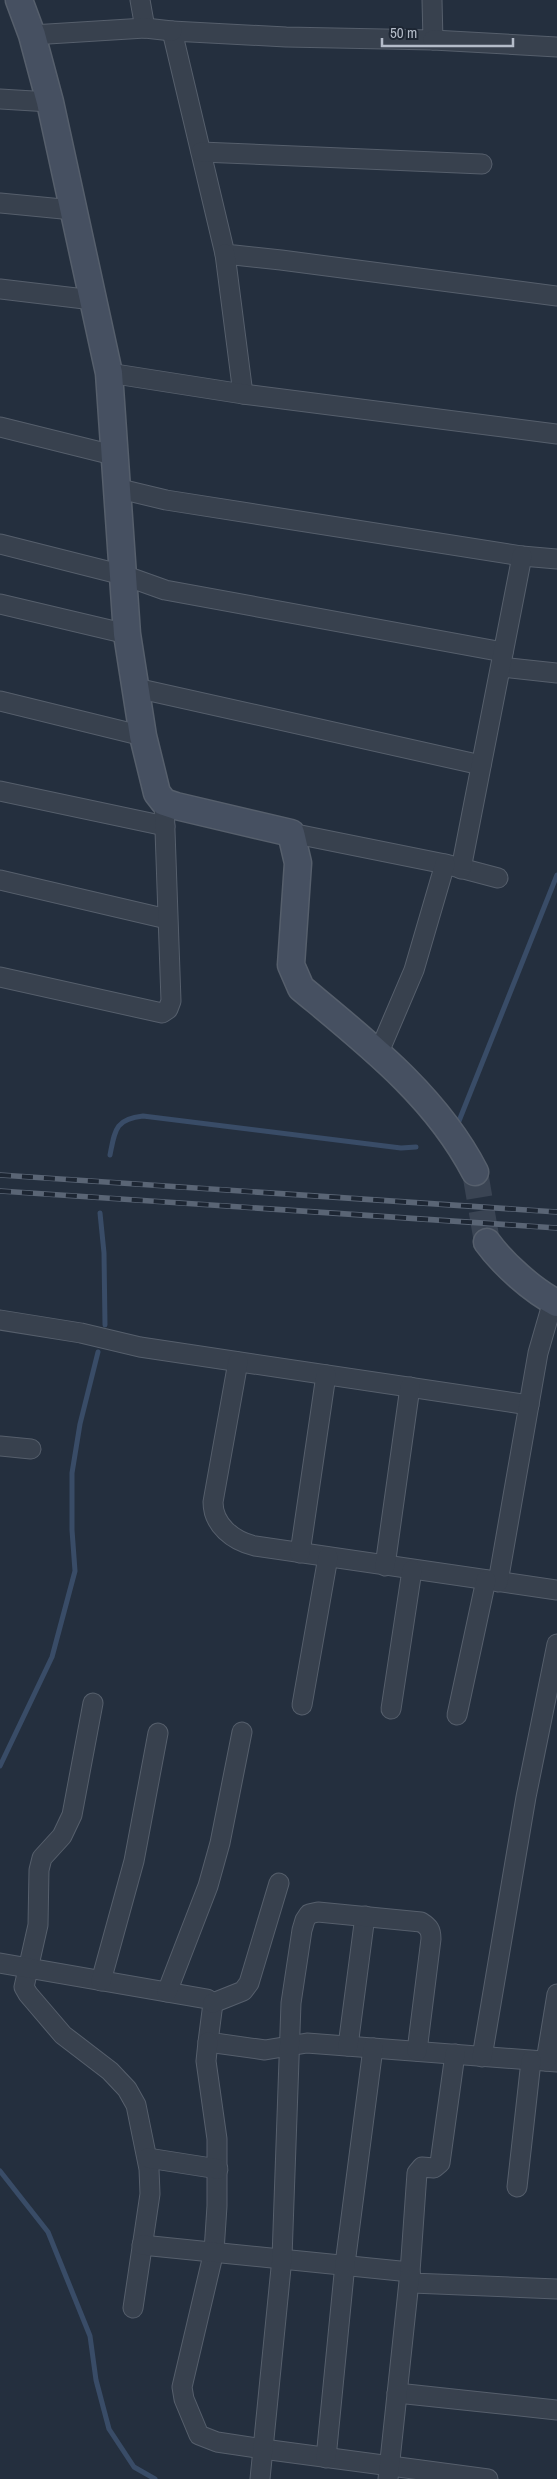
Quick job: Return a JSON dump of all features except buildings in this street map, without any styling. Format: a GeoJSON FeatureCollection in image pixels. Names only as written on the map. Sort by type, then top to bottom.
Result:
{"type":"FeatureCollection","features":[{"type":"Feature","properties":{"kind":"street"},"geometry":{"type":"LineString","coordinates":[[0,977],[162,1013],[168,1009],[171,1002],[165,814],[157,793],[143,736],[126,634],[109,373],[50,102],[32,36],[19,0]]}},
{"type":"Feature","properties":{"kind":"street"},"geometry":{"type":"LineString","coordinates":[[140,0],[145,28]]}},
{"type":"Feature","properties":{"kind":"street"},"geometry":{"type":"LineString","coordinates":[[432,0],[433,40]]}},
{"type":"Feature","properties":{"kind":"street"},"geometry":{"type":"LineString","coordinates":[[32,36],[145,28],[286,37],[433,40],[557,47]]}},
{"type":"Feature","properties":{"kind":"street"},"geometry":{"type":"LineString","coordinates":[[172,31],[225,254],[243,394]]}},
{"type":"Feature","properties":{"kind":"street"},"geometry":{"type":"LineString","coordinates":[[0,99],[50,102]]}},
{"type":"Feature","properties":{"kind":"street"},"geometry":{"type":"LineString","coordinates":[[202,152],[482,164]]}},
{"type":"Feature","properties":{"kind":"street"},"geometry":{"type":"LineString","coordinates":[[0,203],[73,210]]}},
{"type":"Feature","properties":{"kind":"street"},"geometry":{"type":"LineString","coordinates":[[225,254],[557,296]]}},
{"type":"Feature","properties":{"kind":"street"},"geometry":{"type":"LineString","coordinates":[[0,289],[93,300]]}},
{"type":"Feature","properties":{"kind":"street"},"geometry":{"type":"LineString","coordinates":[[109,373],[243,394],[557,434]]}},
{"type":"Feature","properties":{"kind":"street"},"geometry":{"type":"LineString","coordinates":[[0,427],[114,455]]}},
{"type":"Feature","properties":{"kind":"street"},"geometry":{"type":"LineString","coordinates":[[116,488],[166,500],[522,556],[557,559]]}},
{"type":"Feature","properties":{"kind":"street"},"geometry":{"type":"LineString","coordinates":[[0,544],[123,575],[165,590],[557,673]]}},
{"type":"Feature","properties":{"kind":"street"},"geometry":{"type":"LineString","coordinates":[[380,1052],[414,970],[453,867],[482,765],[522,556]]}},
{"type":"Feature","properties":{"kind":"street"},"geometry":{"type":"LineString","coordinates":[[0,604],[126,634]]}},
{"type":"Feature","properties":{"kind":"street"},"geometry":{"type":"LineString","coordinates":[[136,688],[482,765]]}},
{"type":"Feature","properties":{"kind":"street"},"geometry":{"type":"LineString","coordinates":[[0,701],[143,736]]}},
{"type":"Feature","properties":{"kind":"street"},"geometry":{"type":"LineString","coordinates":[[0,791],[291,833],[498,878]]}},
{"type":"Feature","properties":{"kind":"street"},"geometry":{"type":"LineString","coordinates":[[291,833],[298,863],[291,965],[295,978],[301,988],[380,1052],[440,1118],[475,1172]]}},
{"type":"Feature","properties":{"kind":"street"},"geometry":{"type":"LineString","coordinates":[[0,880],[167,919]]}},
{"type":"Feature","properties":{"kind":"street"},"geometry":{"type":"LineString","coordinates":[[457,1715],[492,1581],[538,1353],[555,1302],[515,1272],[496,1254],[487,1242]]}},
{"type":"Feature","properties":{"kind":"street"},"geometry":{"type":"LineString","coordinates":[[0,1320],[81,1333],[140,1347],[529,1405]]}},
{"type":"Feature","properties":{"kind":"street"},"geometry":{"type":"LineString","coordinates":[[238,1362],[213,1502],[213,1512],[217,1521],[234,1538],[245,1544],[300,1553],[557,1590]]}},
{"type":"Feature","properties":{"kind":"street"},"geometry":{"type":"LineString","coordinates":[[300,1553],[326,1375]]}},
{"type":"Feature","properties":{"kind":"street"},"geometry":{"type":"LineString","coordinates":[[385,1566],[410,1387]]}},
{"type":"Feature","properties":{"kind":"street"},"geometry":{"type":"LineString","coordinates":[[0,1446],[31,1449]]}},
{"type":"Feature","properties":{"kind":"street"},"geometry":{"type":"LineString","coordinates":[[302,1705],[328,1557]]}},
{"type":"Feature","properties":{"kind":"street"},"geometry":{"type":"LineString","coordinates":[[391,1710],[412,1570]]}},
{"type":"Feature","properties":{"kind":"street"},"geometry":{"type":"LineString","coordinates":[[482,2056],[526,1797],[557,1644]]}},
{"type":"Feature","properties":{"kind":"street"},"geometry":{"type":"LineString","coordinates":[[93,1703],[72,1815],[62,1836],[42,1858],[39,1870],[38,1925],[24,1987],[63,2035],[110,2071],[127,2089],[136,2105],[148,2158],[150,2194],[132,2308]]}},
{"type":"Feature","properties":{"kind":"street"},"geometry":{"type":"LineString","coordinates":[[167,1992],[208,1886],[220,1843],[242,1732]]}},
{"type":"Feature","properties":{"kind":"street"},"geometry":{"type":"LineString","coordinates":[[100,1981],[134,1861],[158,1733]]}},
{"type":"Feature","properties":{"kind":"street"},"geometry":{"type":"LineString","coordinates":[[213,2004],[243,1991],[249,1983],[279,1883]]}},
{"type":"Feature","properties":{"kind":"street"},"geometry":{"type":"LineString","coordinates":[[260,2479],[282,2258],[291,2003],[305,1920],[309,1914],[318,1912],[421,1922],[431,1932],[417,2051]]}},
{"type":"Feature","properties":{"kind":"street"},"geometry":{"type":"LineString","coordinates":[[348,2046],[364,1916]]}},
{"type":"Feature","properties":{"kind":"street"},"geometry":{"type":"LineString","coordinates":[[0,1963],[207,1999],[213,2004]]}},
{"type":"Feature","properties":{"kind":"street"},"geometry":{"type":"LineString","coordinates":[[517,2188],[545,2061],[557,1994]]}},
{"type":"Feature","properties":{"kind":"street"},"geometry":{"type":"LineString","coordinates":[[213,2004],[207,2069],[214,2109],[218,2169],[214,2251],[182,2387],[184,2399],[200,2435],[217,2442],[326,2458],[389,2473],[488,2479]]}},
{"type":"Feature","properties":{"kind":"street"},"geometry":{"type":"LineString","coordinates":[[208,2042],[266,2050],[307,2043],[545,2061]]}},
{"type":"Feature","properties":{"kind":"street"},"geometry":{"type":"LineString","coordinates":[[326,2458],[345,2264],[373,2048]]}},
{"type":"Feature","properties":{"kind":"street"},"geometry":{"type":"LineString","coordinates":[[389,2473],[410,2272],[417,2173],[422,2167],[434,2168],[440,2163],[455,2054]]}},
{"type":"Feature","properties":{"kind":"street"},"geometry":{"type":"LineString","coordinates":[[148,2158],[218,2169]]}},
{"type":"Feature","properties":{"kind":"street"},"geometry":{"type":"LineString","coordinates":[[142,2245],[410,2272]]}},
{"type":"Feature","properties":{"kind":"street"},"geometry":{"type":"LineString","coordinates":[[410,2272],[412,2283],[557,2289]]}},
{"type":"Feature","properties":{"kind":"street"},"geometry":{"type":"LineString","coordinates":[[397,2393],[557,2410]]}},
{"type":"Feature","properties":{"kind":"waterway"},"geometry":{"type":"LineString","coordinates":[[457,1126],[557,875]]}},
{"type":"Feature","properties":{"kind":"waterway"},"geometry":{"type":"LineString","coordinates":[[110,1155],[113,1139],[118,1127],[127,1120],[143,1116],[401,1148],[416,1147]]}},
{"type":"Feature","properties":{"kind":"waterway"},"geometry":{"type":"LineString","coordinates":[[100,1213],[104,1253],[105,1325]]}},
{"type":"Feature","properties":{"kind":"waterway"},"geometry":{"type":"LineString","coordinates":[[0,1766],[52,1657],[75,1571],[72,1530],[72,1473],[80,1424],[98,1352]]}},
{"type":"Feature","properties":{"kind":"waterway"},"geometry":{"type":"LineString","coordinates":[[0,2171],[48,2232],[90,2336],[96,2380],[109,2429],[134,2467],[155,2479]]}},
{"type":"Feature","properties":{"kind":"tunnel"},"geometry":{"type":"LineString","coordinates":[[475,1172],[487,1242]]}},
{"type":"Feature","properties":{"kind":"railway"},"geometry":{"type":"LineString","coordinates":[[0,1175],[557,1212]]}},
{"type":"Feature","properties":{"kind":"railway"},"geometry":{"type":"LineString","coordinates":[[0,1191],[557,1228]]}}]}
